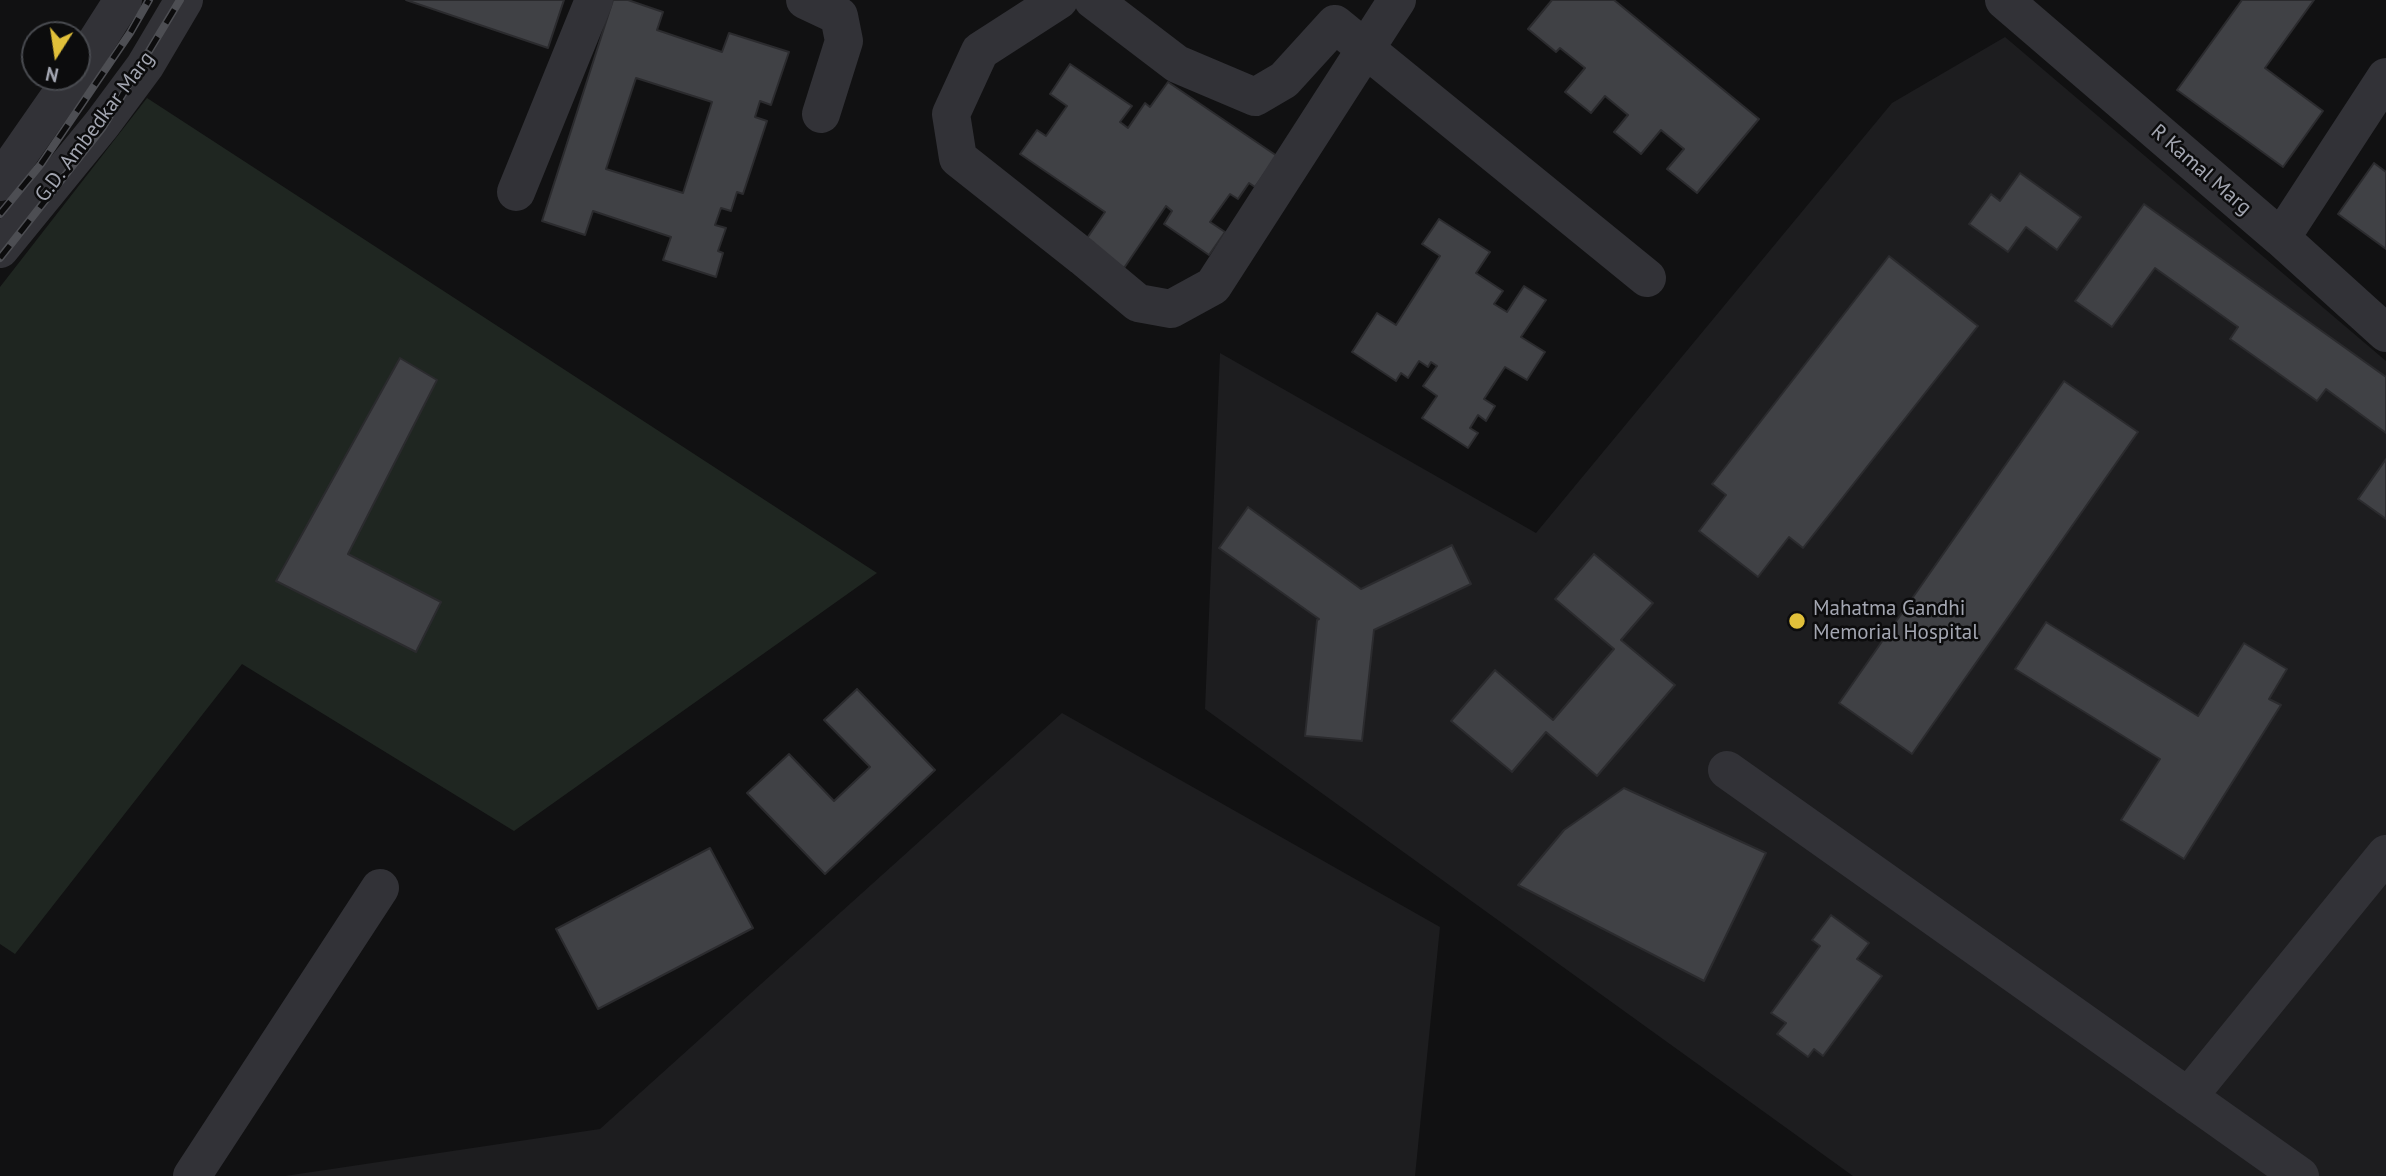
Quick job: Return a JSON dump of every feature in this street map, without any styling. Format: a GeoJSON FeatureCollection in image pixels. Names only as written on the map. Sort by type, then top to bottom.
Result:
{"type":"FeatureCollection","features":[{"type":"Feature","properties":{"kind":"street"},"geometry":{"type":"LineString","coordinates":[[91,50],[123,0]]}},
{"type":"Feature","properties":{"kind":"street","name":"G.D. Ambedkar Marg"},"geometry":{"type":"LineString","coordinates":[[0,249],[145,66],[184,0]]}},
{"type":"Feature","properties":{"kind":"street"},"geometry":{"type":"LineString","coordinates":[[516,192],[594,0]]}},
{"type":"Feature","properties":{"kind":"street"},"geometry":{"type":"LineString","coordinates":[[805,0],[839,16],[844,41],[821,114]]}},
{"type":"Feature","properties":{"kind":"street"},"geometry":{"type":"LineString","coordinates":[[1059,0],[980,51],[951,114],[958,158],[1138,303],[1171,309],[1213,286],[1397,0]]}},
{"type":"Feature","properties":{"kind":"street"},"geometry":{"type":"LineString","coordinates":[[1093,0],[1177,64],[1255,97],[1284,80],[1335,24],[1647,278]]}},
{"type":"Feature","properties":{"kind":"street","name":"R Kamal Marg"},"geometry":{"type":"LineString","coordinates":[[2012,3],[2386,332]]}},
{"type":"Feature","properties":{"kind":"street"},"geometry":{"type":"LineString","coordinates":[[2280,238],[2386,77]]}},
{"type":"Feature","properties":{"kind":"street"},"geometry":{"type":"LineString","coordinates":[[0,182],[63,91]]}},
{"type":"Feature","properties":{"kind":"street"},"geometry":{"type":"LineString","coordinates":[[37,129],[40,148],[52,159],[76,156]]}},
{"type":"Feature","properties":{"kind":"street"},"geometry":{"type":"LineString","coordinates":[[1727,770],[2300,1176]]}},
{"type":"Feature","properties":{"kind":"street"},"geometry":{"type":"LineString","coordinates":[[2188,1097],[2386,854]]}},
{"type":"Feature","properties":{"kind":"street"},"geometry":{"type":"LineString","coordinates":[[191,1176],[380,888]]}},
{"type":"Feature","properties":{"kind":"shaded area","name":"Mahatma Gandhi Memorial Hospital"},"geometry":{"type":"Polygon","coordinates":[[[2005,37],[2386,361],[2386,1176],[1853,1176],[1205,709],[1220,353],[1536,533],[1892,103],[2005,37]]]}},
{"type":"Feature","properties":{"kind":"shaded area"},"geometry":{"type":"Polygon","coordinates":[[[147,98],[877,573],[514,831],[242,664],[15,954],[0,944],[0,287],[147,98]]]}},
{"type":"Feature","properties":{"kind":"shaded area"},"geometry":{"type":"Polygon","coordinates":[[[1062,713],[1440,927],[1415,1176],[285,1176],[600,1129],[1062,713]]]}},
{"type":"Feature","properties":{"kind":"building"},"geometry":{"type":"Polygon","coordinates":[[[406,0],[564,0],[548,48],[406,0]]]}},
{"type":"Feature","properties":{"kind":"building"},"geometry":{"type":"Polygon","coordinates":[[[613,0],[628,0],[663,12],[657,30],[722,52],[729,33],[789,52],[771,105],[760,101],[755,117],[767,121],[743,194],[737,192],[731,211],[721,208],[715,225],[726,228],[718,251],[723,253],[716,277],[663,260],[671,237],[593,211],[585,235],[542,221],[613,0]],[[636,78],[606,169],[683,193],[712,102],[636,78]]]}},
{"type":"Feature","properties":{"kind":"building"},"geometry":{"type":"Polygon","coordinates":[[[1552,0],[1614,0],[1759,119],[1697,193],[1667,169],[1684,149],[1661,130],[1641,154],[1614,132],[1628,115],[1605,96],[1591,113],[1565,92],[1585,68],[1560,48],[1556,52],[1528,29],[1552,0]]]}},
{"type":"Feature","properties":{"kind":"building"},"geometry":{"type":"Polygon","coordinates":[[[2242,0],[2314,0],[2265,68],[2323,111],[2283,167],[2177,90],[2242,0]]]}},
{"type":"Feature","properties":{"kind":"building"},"geometry":{"type":"Polygon","coordinates":[[[1070,64],[1132,106],[1120,122],[1128,128],[1145,103],[1150,107],[1168,82],[1277,156],[1255,187],[1249,183],[1238,199],[1230,194],[1210,222],[1225,232],[1209,255],[1164,224],[1172,211],[1166,206],[1124,268],[1085,241],[1105,212],[1020,154],[1037,130],[1046,136],[1067,106],[1050,94],[1070,64]]]}},
{"type":"Feature","properties":{"kind":"building"},"geometry":{"type":"Polygon","coordinates":[[[2374,163],[2386,172],[2386,249],[2338,214],[2374,163]]]}},
{"type":"Feature","properties":{"kind":"building"},"geometry":{"type":"Polygon","coordinates":[[[2020,173],[2081,217],[2057,250],[2026,227],[2008,252],[1969,224],[1991,194],[2000,201],[2020,173]]]}},
{"type":"Feature","properties":{"kind":"building"},"geometry":{"type":"Polygon","coordinates":[[[2144,204],[2386,377],[2386,433],[2326,389],[2317,401],[2230,339],[2238,327],[2155,268],[2112,327],[2075,301],[2144,204]]]}},
{"type":"Feature","properties":{"kind":"building"},"geometry":{"type":"Polygon","coordinates":[[[1439,219],[1490,252],[1476,273],[1503,291],[1494,304],[1507,312],[1524,286],[1546,300],[1521,337],[1545,352],[1527,380],[1505,367],[1484,399],[1495,406],[1486,421],[1478,415],[1470,428],[1478,433],[1468,448],[1422,418],[1437,396],[1423,386],[1437,366],[1431,362],[1428,367],[1419,361],[1408,378],[1401,373],[1396,381],[1352,352],[1377,313],[1396,325],[1440,256],[1422,244],[1439,219]]]}},
{"type":"Feature","properties":{"kind":"building"},"geometry":{"type":"Polygon","coordinates":[[[1889,256],[1978,326],[1803,548],[1789,537],[1758,577],[1699,531],[1726,495],[1712,484],[1889,256]]]}},
{"type":"Feature","properties":{"kind":"building"},"geometry":{"type":"Polygon","coordinates":[[[400,358],[437,380],[348,554],[441,602],[416,652],[276,581],[400,358]]]}},
{"type":"Feature","properties":{"kind":"building"},"geometry":{"type":"Polygon","coordinates":[[[2064,381],[2138,432],[1912,754],[1839,703],[2064,381]]]}},
{"type":"Feature","properties":{"kind":"building"},"geometry":{"type":"Polygon","coordinates":[[[2386,459],[2386,519],[2358,499],[2386,459]]]}},
{"type":"Feature","properties":{"kind":"building"},"geometry":{"type":"Polygon","coordinates":[[[1248,507],[1361,589],[1452,545],[1471,584],[1374,630],[1362,741],[1305,736],[1319,619],[1219,548],[1248,507]]]}},
{"type":"Feature","properties":{"kind":"building"},"geometry":{"type":"Polygon","coordinates":[[[1594,554],[1653,603],[1621,640],[1675,685],[1597,776],[1546,732],[1512,772],[1451,721],[1495,670],[1553,720],[1614,649],[1555,599],[1594,554]]]}},
{"type":"Feature","properties":{"kind":"building"},"geometry":{"type":"Polygon","coordinates":[[[2046,622],[2198,716],[2244,643],[2287,669],[2269,699],[2281,705],[2184,859],[2121,820],[2160,759],[2015,669],[2046,622]]]}},
{"type":"Feature","properties":{"kind":"building"},"geometry":{"type":"Polygon","coordinates":[[[857,689],[935,770],[825,874],[747,793],[789,754],[834,801],[870,767],[824,720],[857,689]]]}},
{"type":"Feature","properties":{"kind":"building"},"geometry":{"type":"Polygon","coordinates":[[[1624,788],[1766,853],[1704,981],[1518,885],[1564,830],[1624,788]]]}},
{"type":"Feature","properties":{"kind":"building"},"geometry":{"type":"Polygon","coordinates":[[[710,848],[753,928],[598,1009],[556,929],[710,848]]]}},
{"type":"Feature","properties":{"kind":"building"},"geometry":{"type":"Polygon","coordinates":[[[1831,915],[1869,943],[1857,959],[1882,976],[1823,1056],[1814,1049],[1808,1057],[1777,1034],[1786,1023],[1771,1013],[1820,946],[1812,940],[1831,915]]]}},
{"type":"Feature","properties":{"kind":"railway"},"geometry":{"type":"LineString","coordinates":[[0,214],[41,164],[130,33],[149,0]]}},
{"type":"Feature","properties":{"kind":"railway"},"geometry":{"type":"LineString","coordinates":[[0,258],[103,127],[180,0]]}},
{"type":"Feature","properties":{"kind":"place","name":"Mahatma Gandhi Memorial Hospital"},"geometry":{"type":"Point","coordinates":[1797,621]}}]}
